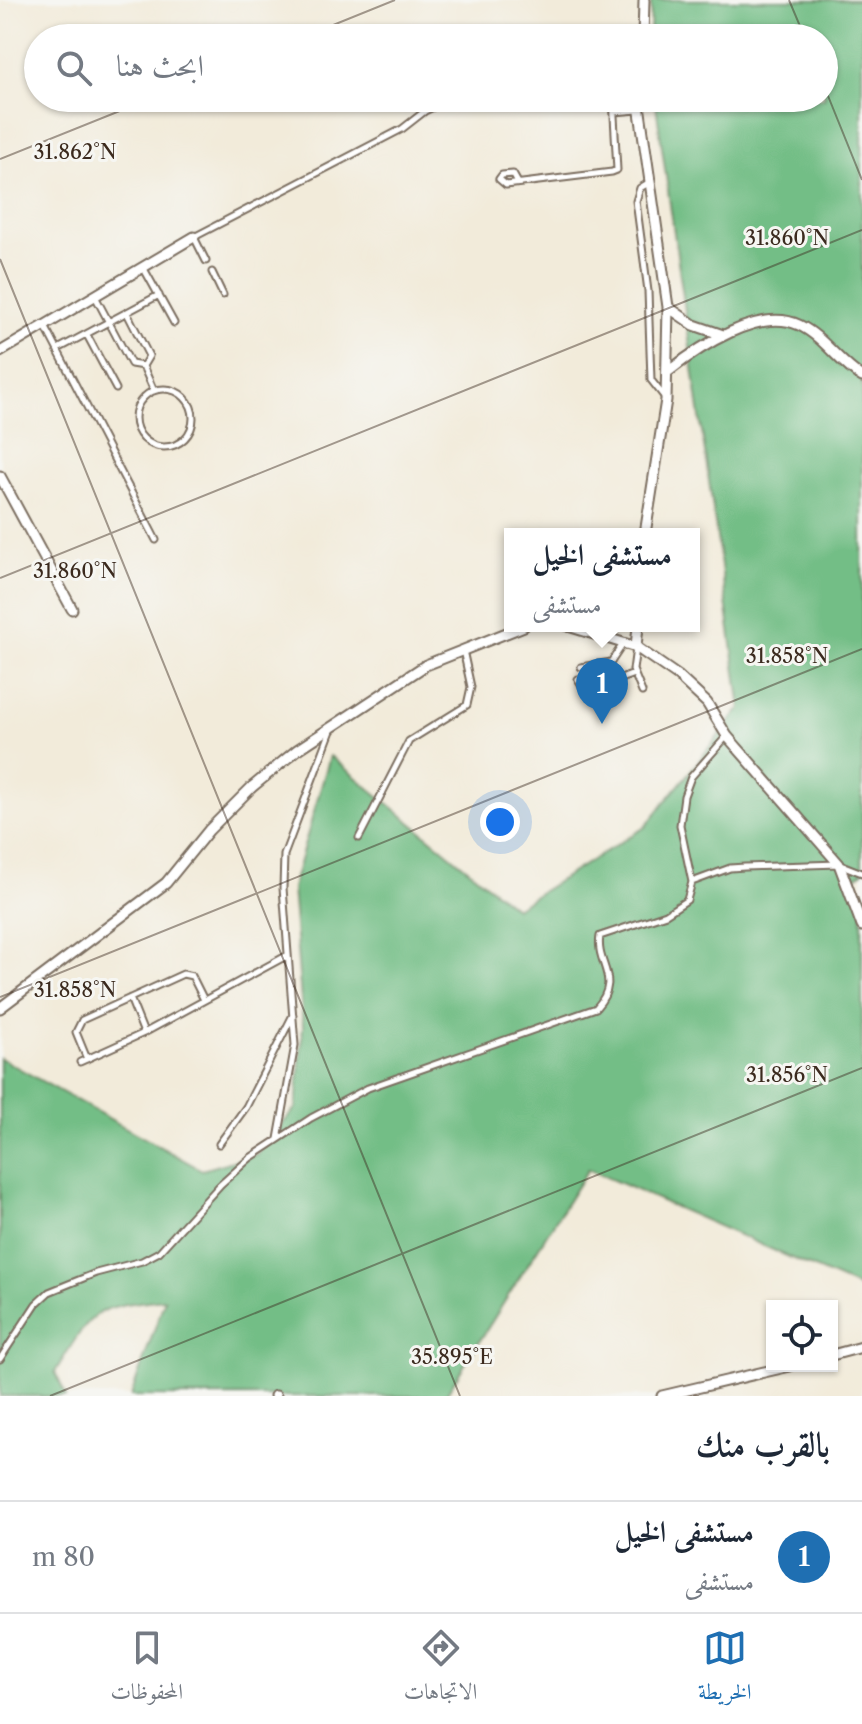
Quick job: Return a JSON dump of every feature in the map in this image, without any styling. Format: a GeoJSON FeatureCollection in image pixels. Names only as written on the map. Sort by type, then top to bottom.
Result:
{"type":"FeatureCollection","features":[{"type":"Feature","properties":{"kind":"street"},"geometry":{"type":"LineString","coordinates":[[643,24],[644,0]]}},
{"type":"Feature","properties":{"kind":"street"},"geometry":{"type":"LineString","coordinates":[[638,112],[668,307],[669,371],[646,528]]}},
{"type":"Feature","properties":{"kind":"street"},"geometry":{"type":"LineString","coordinates":[[0,352],[194,237]]}},
{"type":"Feature","properties":{"kind":"street"},"geometry":{"type":"LineString","coordinates":[[668,307],[694,325],[723,335]]}},
{"type":"Feature","properties":{"kind":"street"},"geometry":{"type":"LineString","coordinates":[[669,371],[723,335],[772,321],[798,324],[862,377]]}},
{"type":"Feature","properties":{"kind":"street"},"geometry":{"type":"LineString","coordinates":[[0,476],[72,609]]}},
{"type":"Feature","properties":{"kind":"street"},"geometry":{"type":"LineString","coordinates":[[0,1008],[155,893],[273,767],[398,681],[463,649],[508,632]]}},
{"type":"Feature","properties":{"kind":"street"},"geometry":{"type":"LineString","coordinates":[[588,632],[636,647],[697,693],[727,736],[839,864],[862,926]]}},
{"type":"Feature","properties":{"kind":"street"},"geometry":{"type":"LineString","coordinates":[[636,647],[637,632]]}},
{"type":"Feature","properties":{"kind":"street"},"geometry":{"type":"LineString","coordinates":[[838,1353],[862,1347]]}},
{"type":"Feature","properties":{"kind":"street"},"geometry":{"type":"LineString","coordinates":[[662,1396],[766,1372]]}},
{"type":"Feature","properties":{"kind":"lane"},"geometry":{"type":"LineString","coordinates":[[206,261],[194,237],[402,129],[424,112]]}},
{"type":"Feature","properties":{"kind":"lane"},"geometry":{"type":"LineString","coordinates":[[518,183],[617,170],[614,112]]}},
{"type":"Feature","properties":{"kind":"lane"},"geometry":{"type":"LineString","coordinates":[[651,182],[640,188],[636,201],[648,291],[651,380],[666,400]]}},
{"type":"Feature","properties":{"kind":"lane"},"geometry":{"type":"LineString","coordinates":[[142,267],[174,323]]}},
{"type":"Feature","properties":{"kind":"lane"},"geometry":{"type":"LineString","coordinates":[[212,272],[223,295]]}},
{"type":"Feature","properties":{"kind":"lane"},"geometry":{"type":"LineString","coordinates":[[58,349],[159,295]]}},
{"type":"Feature","properties":{"kind":"lane"},"geometry":{"type":"LineString","coordinates":[[94,296],[131,364],[143,366]]}},
{"type":"Feature","properties":{"kind":"lane"},"geometry":{"type":"LineString","coordinates":[[127,313],[149,356],[143,366]]}},
{"type":"Feature","properties":{"kind":"lane"},"geometry":{"type":"LineString","coordinates":[[45,325],[156,540]]}},
{"type":"Feature","properties":{"kind":"lane"},"geometry":{"type":"LineString","coordinates":[[87,335],[116,389]]}},
{"type":"Feature","properties":{"kind":"lane"},"geometry":{"type":"LineString","coordinates":[[143,366],[154,391]]}},
{"type":"Feature","properties":{"kind":"lane"},"geometry":{"type":"LineString","coordinates":[[154,391],[174,391],[185,399],[192,411],[189,431],[174,445],[153,445],[138,431],[135,418],[138,404],[154,391]]}},
{"type":"Feature","properties":{"kind":"lane"},"geometry":{"type":"LineString","coordinates":[[581,667],[611,662],[624,643]]}},
{"type":"Feature","properties":{"kind":"lane"},"geometry":{"type":"LineString","coordinates":[[636,647],[634,674],[642,692]]}},
{"type":"Feature","properties":{"kind":"lane"},"geometry":{"type":"LineString","coordinates":[[359,838],[409,741],[467,705],[471,687],[463,649]]}},
{"type":"Feature","properties":{"kind":"lane"},"geometry":{"type":"LineString","coordinates":[[578,679],[584,689],[591,690],[634,674]]}},
{"type":"Feature","properties":{"kind":"lane"},"geometry":{"type":"LineString","coordinates":[[278,1140],[294,1055],[284,855],[332,727]]}},
{"type":"Feature","properties":{"kind":"lane"},"geometry":{"type":"LineString","coordinates":[[0,1359],[36,1304],[49,1292],[85,1277],[142,1261],[159,1252],[220,1185],[250,1158],[278,1140],[368,1088],[596,1008],[605,998],[609,980],[600,936],[678,909],[687,900],[692,882],[680,825],[684,796],[691,777],[727,736]]}},
{"type":"Feature","properties":{"kind":"lane"},"geometry":{"type":"LineString","coordinates":[[692,882],[730,868],[839,864],[862,873]]}},
{"type":"Feature","properties":{"kind":"lane"},"geometry":{"type":"LineString","coordinates":[[80,1062],[144,1033],[288,955]]}},
{"type":"Feature","properties":{"kind":"lane"},"geometry":{"type":"LineString","coordinates":[[87,1059],[77,1035],[79,1023],[183,974],[192,976],[204,1000]]}},
{"type":"Feature","properties":{"kind":"lane"},"geometry":{"type":"LineString","coordinates":[[130,998],[144,1033]]}},
{"type":"Feature","properties":{"kind":"lane"},"geometry":{"type":"LineString","coordinates":[[219,1144],[246,1107],[293,1014]]}},
{"type":"Feature","properties":{"kind":"green space"},"geometry":{"type":"Polygon","coordinates":[[[651,0],[862,0],[862,873],[852,879],[862,892],[862,1289],[588,1169],[445,1396],[131,1396],[165,1299],[108,1309],[87,1323],[55,1372],[66,1396],[0,1396],[0,1058],[202,1170],[257,1154],[296,1108],[303,1026],[292,888],[330,756],[515,908],[645,827],[741,708],[657,112],[838,112],[838,24],[650,24],[651,0]]]}},
{"type":"Feature","properties":{"kind":"place","name":"مستشفى الخيل"},"geometry":{"type":"Point","coordinates":[602,724]}}]}
